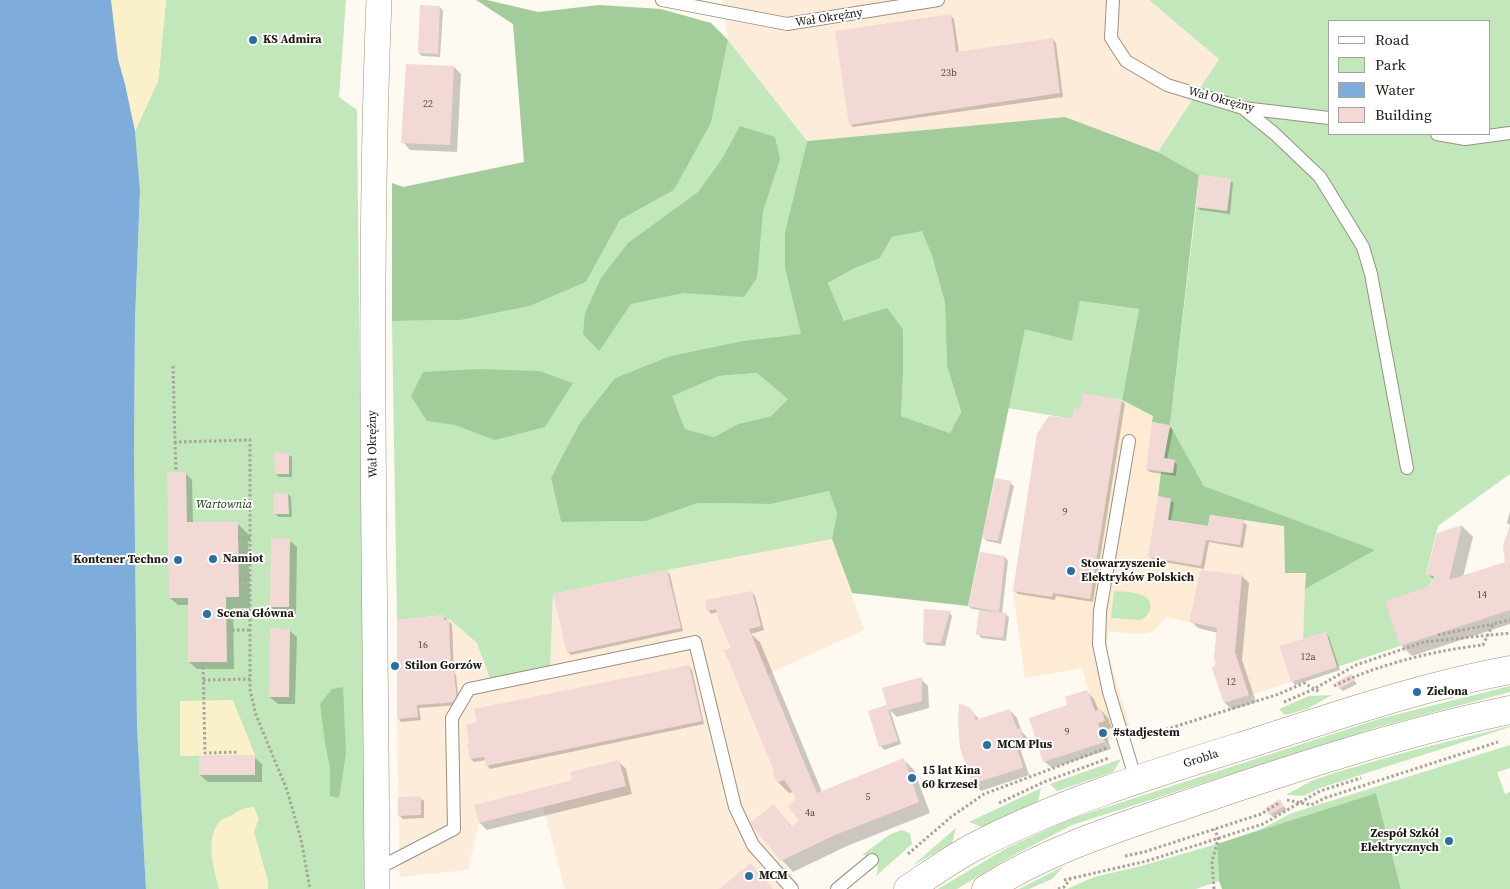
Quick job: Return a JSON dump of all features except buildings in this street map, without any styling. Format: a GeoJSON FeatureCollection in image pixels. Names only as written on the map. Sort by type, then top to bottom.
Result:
{"type":"FeatureCollection","features":[{"type":"Feature","properties":{"kind":"main road","name":"Grobla"},"geometry":{"type":"LineString","coordinates":[[908,889],[970,849],[1054,809],[1136,780],[1363,708],[1442,686],[1510,670]]}},
{"type":"Feature","properties":{"kind":"main road"},"geometry":{"type":"LineString","coordinates":[[986,889],[1045,857],[1121,827],[1340,754],[1462,720],[1510,710]]}},
{"type":"Feature","properties":{"kind":"street","name":"Wał Okrężny"},"geometry":{"type":"LineString","coordinates":[[377,879],[372,350],[374,135],[379,0]]}},
{"type":"Feature","properties":{"kind":"lane","name":"Wał Okrężny"},"geometry":{"type":"LineString","coordinates":[[662,0],[787,24],[938,0]]}},
{"type":"Feature","properties":{"kind":"lane","name":"Wał Okrężny"},"geometry":{"type":"LineString","coordinates":[[1113,0],[1111,38],[1126,61],[1167,85],[1243,108],[1328,118]]}},
{"type":"Feature","properties":{"kind":"lane"},"geometry":{"type":"LineString","coordinates":[[1243,108],[1275,134],[1320,177],[1363,247],[1371,274],[1407,468]]}},
{"type":"Feature","properties":{"kind":"lane"},"geometry":{"type":"LineString","coordinates":[[1443,135],[1465,139],[1510,133]]}},
{"type":"Feature","properties":{"kind":"lane"},"geometry":{"type":"LineString","coordinates":[[1129,442],[1100,610],[1099,644],[1109,692],[1136,780]]}},
{"type":"Feature","properties":{"kind":"lane"},"geometry":{"type":"LineString","coordinates":[[377,879],[454,829],[452,718],[469,689],[695,642],[735,807],[754,845],[792,889]]}},
{"type":"Feature","properties":{"kind":"lane"},"geometry":{"type":"LineString","coordinates":[[837,889],[872,860]]}},
{"type":"Feature","properties":{"kind":"path"},"geometry":{"type":"LineString","coordinates":[[173,366],[176,472]]}},
{"type":"Feature","properties":{"kind":"path"},"geometry":{"type":"LineString","coordinates":[[176,442],[250,440],[250,690],[256,715],[287,790],[301,839],[310,889]]}},
{"type":"Feature","properties":{"kind":"path"},"geometry":{"type":"LineString","coordinates":[[238,538],[250,538]]}},
{"type":"Feature","properties":{"kind":"path"},"geometry":{"type":"LineString","coordinates":[[239,579],[250,578]]}},
{"type":"Feature","properties":{"kind":"path"},"geometry":{"type":"LineString","coordinates":[[1438,635],[1493,624]]}},
{"type":"Feature","properties":{"kind":"path"},"geometry":{"type":"LineString","coordinates":[[227,630],[250,630]]}},
{"type":"Feature","properties":{"kind":"path"},"geometry":{"type":"LineString","coordinates":[[203,662],[205,753],[239,752]]}},
{"type":"Feature","properties":{"kind":"path"},"geometry":{"type":"LineString","coordinates":[[203,680],[250,679]]}},
{"type":"Feature","properties":{"kind":"path"},"geometry":{"type":"LineString","coordinates":[[1116,858],[1144,852],[1261,814],[1285,800],[1311,805],[1325,798],[1505,740]]}},
{"type":"Feature","properties":{"kind":"path"},"geometry":{"type":"LineString","coordinates":[[1056,882],[1146,861],[1263,824],[1320,791],[1367,777]]}},
{"type":"Feature","properties":{"kind":"path"},"geometry":{"type":"LineString","coordinates":[[1214,889],[1212,862],[1218,839],[1216,829]]}},
{"type":"Feature","properties":{"kind":"path"},"geometry":{"type":"LineString","coordinates":[[1058,889],[1064,887],[1075,873]]}},
{"type":"Feature","properties":{"kind":"shaded area"},"geometry":{"type":"Polygon","coordinates":[[[723,0],[1149,0],[1219,59],[1158,152],[1064,117],[807,141],[728,40],[723,0]]]}},
{"type":"Feature","properties":{"kind":"shaded area"},"geometry":{"type":"Polygon","coordinates":[[[1083,393],[1122,400],[1153,416],[1146,469],[1161,472],[1158,496],[1171,499],[1208,526],[1189,622],[1166,617],[1157,628],[1148,633],[1135,634],[1108,631],[1107,651],[1132,733],[1105,742],[1098,723],[1105,720],[1101,709],[1095,711],[1082,668],[1025,678],[1013,591],[1037,434],[1049,416],[1072,419],[1074,408],[1083,393]]]}},
{"type":"Feature","properties":{"kind":"shaded area"},"geometry":{"type":"Polygon","coordinates":[[[1210,515],[1285,526],[1285,573],[1306,573],[1303,639],[1279,647],[1291,682],[1224,703],[1212,668],[1216,664],[1214,658],[1217,628],[1190,622],[1210,515]]]}},
{"type":"Feature","properties":{"kind":"shaded area"},"geometry":{"type":"Polygon","coordinates":[[[832,539],[864,630],[768,674],[835,835],[781,861],[800,886],[796,889],[565,889],[543,807],[479,823],[468,870],[400,877],[397,620],[444,615],[477,643],[492,684],[550,672],[553,594],[832,539]]]}},
{"type":"Feature","properties":{"kind":"green space","name":"Wartownia"},"geometry":{"type":"Polygon","coordinates":[[[166,0],[346,0],[339,97],[357,110],[365,889],[146,889],[137,726],[134,452],[135,319],[140,192],[135,131],[158,81],[166,0]]]}},
{"type":"Feature","properties":{"kind":"green space"},"geometry":{"type":"Polygon","coordinates":[[[476,0],[487,0],[538,12],[599,5],[661,9],[711,23],[728,40],[711,123],[674,190],[620,220],[586,282],[530,306],[461,320],[392,321],[392,183],[403,187],[524,162],[513,24],[476,0]]]}},
{"type":"Feature","properties":{"kind":"green space"},"geometry":{"type":"Polygon","coordinates":[[[1149,0],[1510,0],[1510,474],[1438,526],[1426,574],[1434,576],[1400,646],[1337,667],[1326,632],[1303,639],[1305,589],[1374,550],[1204,486],[1170,425],[1196,207],[1227,211],[1231,179],[1199,175],[1158,152],[1219,59],[1149,0]]]}},
{"type":"Feature","properties":{"kind":"green space"},"geometry":{"type":"Polygon","coordinates":[[[728,40],[807,141],[785,232],[785,268],[802,334],[742,341],[670,356],[615,378],[551,478],[561,522],[646,521],[698,503],[771,504],[829,491],[837,513],[832,539],[553,594],[550,672],[492,684],[477,643],[449,619],[444,620],[444,615],[397,620],[392,321],[461,320],[530,306],[586,282],[620,220],[674,190],[711,123],[728,40]]]}},
{"type":"Feature","properties":{"kind":"green space"},"geometry":{"type":"Polygon","coordinates":[[[1065,117],[1158,152],[1199,175],[1170,425],[1204,486],[1375,550],[1305,589],[1306,573],[1285,573],[1284,526],[1210,515],[1208,526],[1168,520],[1171,499],[1158,496],[1161,472],[1173,473],[1164,458],[1170,426],[1152,422],[1153,416],[1122,400],[1139,309],[1080,301],[1072,341],[1025,329],[968,606],[852,593],[832,539],[837,513],[829,491],[771,504],[698,503],[646,521],[561,522],[551,478],[580,423],[615,378],[670,356],[742,341],[801,334],[785,268],[785,232],[807,141],[1065,117]],[[922,231],[892,237],[880,258],[853,269],[828,283],[844,321],[887,308],[903,329],[901,416],[950,433],[961,412],[947,366],[945,303],[932,256],[922,231]],[[757,373],[719,376],[672,396],[685,429],[714,437],[738,424],[771,416],[788,399],[757,373]]]}},
{"type":"Feature","properties":{"kind":"green space"},"geometry":{"type":"Polygon","coordinates":[[[740,126],[775,137],[780,159],[763,211],[757,278],[744,297],[683,293],[631,304],[599,351],[583,334],[585,313],[601,278],[628,243],[698,192],[722,159],[740,126]]]}},
{"type":"Feature","properties":{"kind":"green space"},"geometry":{"type":"Polygon","coordinates":[[[922,230],[932,256],[945,303],[947,366],[961,413],[950,433],[901,416],[903,375],[844,321],[828,283],[853,269],[880,258],[892,237],[922,230]]]}},
{"type":"Feature","properties":{"kind":"green space"},"geometry":{"type":"Polygon","coordinates":[[[1080,301],[1139,309],[1122,400],[1083,394],[1080,409],[1074,409],[1072,419],[1008,408],[1025,328],[1072,341],[1080,301]]]}},
{"type":"Feature","properties":{"kind":"green space"},"geometry":{"type":"Polygon","coordinates":[[[479,369],[539,371],[573,383],[545,427],[495,440],[455,425],[427,421],[411,396],[423,372],[479,369]]]}},
{"type":"Feature","properties":{"kind":"green space"},"geometry":{"type":"Polygon","coordinates":[[[757,373],[789,398],[771,416],[738,424],[714,437],[685,429],[671,396],[719,376],[757,373]]]}},
{"type":"Feature","properties":{"kind":"green space"},"geometry":{"type":"Polygon","coordinates":[[[1114,591],[1145,596],[1149,600],[1149,612],[1140,620],[1111,618],[1114,591]]]}},
{"type":"Feature","properties":{"kind":"green space"},"geometry":{"type":"Polygon","coordinates":[[[1510,686],[1510,692],[1382,726],[1072,825],[1014,855],[957,889],[938,889],[1007,848],[1067,820],[1379,719],[1510,686]]]}},
{"type":"Feature","properties":{"kind":"green space"},"geometry":{"type":"Polygon","coordinates":[[[343,687],[346,753],[339,798],[330,796],[330,768],[320,704],[332,689],[343,687]]]}},
{"type":"Feature","properties":{"kind":"green space"},"geometry":{"type":"Polygon","coordinates":[[[1332,695],[1307,709],[1285,715],[1279,709],[1309,696],[1332,695]]]}},
{"type":"Feature","properties":{"kind":"green space"},"geometry":{"type":"Polygon","coordinates":[[[1510,726],[1320,788],[1304,796],[1286,795],[1311,781],[1334,773],[1410,751],[1510,726]]]}},
{"type":"Feature","properties":{"kind":"green space","name":"Zespół Szkół Elektrycznych"},"geometry":{"type":"Polygon","coordinates":[[[1510,745],[1510,768],[1497,772],[1505,794],[1510,792],[1510,889],[1401,889],[1376,793],[1217,844],[1261,829],[1292,813],[1510,745]]]}},
{"type":"Feature","properties":{"kind":"green space"},"geometry":{"type":"Polygon","coordinates":[[[1121,759],[1113,772],[1057,791],[1050,784],[1121,759]]]}},
{"type":"Feature","properties":{"kind":"green space"},"geometry":{"type":"Polygon","coordinates":[[[1041,788],[1038,801],[983,827],[969,822],[1041,788]]]}},
{"type":"Feature","properties":{"kind":"green space"},"geometry":{"type":"Polygon","coordinates":[[[1376,793],[1401,889],[1222,889],[1219,881],[1217,844],[1376,793]]]}},
{"type":"Feature","properties":{"kind":"green space"},"geometry":{"type":"Polygon","coordinates":[[[956,828],[952,843],[912,866],[956,828]]]}},
{"type":"Feature","properties":{"kind":"green space"},"geometry":{"type":"Polygon","coordinates":[[[901,830],[910,833],[912,844],[876,876],[878,868],[874,858],[862,855],[889,835],[901,830]]]}},
{"type":"Feature","properties":{"kind":"green space"},"geometry":{"type":"Polygon","coordinates":[[[1217,844],[1219,881],[1196,889],[1067,889],[1094,877],[1141,866],[1217,844]]]}},
{"type":"Feature","properties":{"kind":"green space"},"geometry":{"type":"Polygon","coordinates":[[[1064,866],[1052,879],[1029,889],[1019,889],[1064,866]]]}},
{"type":"Feature","properties":{"kind":"sand"},"geometry":{"type":"Polygon","coordinates":[[[111,0],[166,0],[158,81],[135,131],[118,59],[111,0]]]}},
{"type":"Feature","properties":{"kind":"sand"},"geometry":{"type":"Polygon","coordinates":[[[233,700],[255,755],[180,756],[180,701],[233,700]]]}},
{"type":"Feature","properties":{"kind":"sand"},"geometry":{"type":"Polygon","coordinates":[[[254,807],[259,819],[254,832],[268,881],[268,889],[219,889],[212,854],[213,835],[216,827],[222,819],[242,809],[254,807]]]}},
{"type":"Feature","properties":{"kind":"water"},"geometry":{"type":"Polygon","coordinates":[[[0,0],[111,0],[118,59],[135,131],[140,191],[135,319],[134,452],[137,726],[146,889],[0,889],[0,0]]]}},
{"type":"Feature","properties":{"kind":"place","name":"KS Admira"},"geometry":{"type":"Point","coordinates":[253,40]}},
{"type":"Feature","properties":{"kind":"place","name":"Namiot"},"geometry":{"type":"Point","coordinates":[213,559]}},
{"type":"Feature","properties":{"kind":"place","name":"Kontener Techno"},"geometry":{"type":"Point","coordinates":[178,560]}},
{"type":"Feature","properties":{"kind":"place","name":"Stowarzyszenie Elektryków Polskich"},"geometry":{"type":"Point","coordinates":[1071,571]}},
{"type":"Feature","properties":{"kind":"place","name":"Scena Główna"},"geometry":{"type":"Point","coordinates":[207,614]}},
{"type":"Feature","properties":{"kind":"place","name":"Stilon Gorzów"},"geometry":{"type":"Point","coordinates":[395,666]}},
{"type":"Feature","properties":{"kind":"place","name":"Zielona"},"geometry":{"type":"Point","coordinates":[1417,692]}},
{"type":"Feature","properties":{"kind":"place","name":"#stadjestem"},"geometry":{"type":"Point","coordinates":[1103,733]}},
{"type":"Feature","properties":{"kind":"place","name":"MCM Plus"},"geometry":{"type":"Point","coordinates":[987,745]}},
{"type":"Feature","properties":{"kind":"place","name":"15 lat Kina 60 krzeseł"},"geometry":{"type":"Point","coordinates":[912,778]}},
{"type":"Feature","properties":{"kind":"place","name":"Zespół Szkół Elektrycznych"},"geometry":{"type":"Point","coordinates":[1449,841]}},
{"type":"Feature","properties":{"kind":"place","name":"MCM"},"geometry":{"type":"Point","coordinates":[749,876]}}]}
